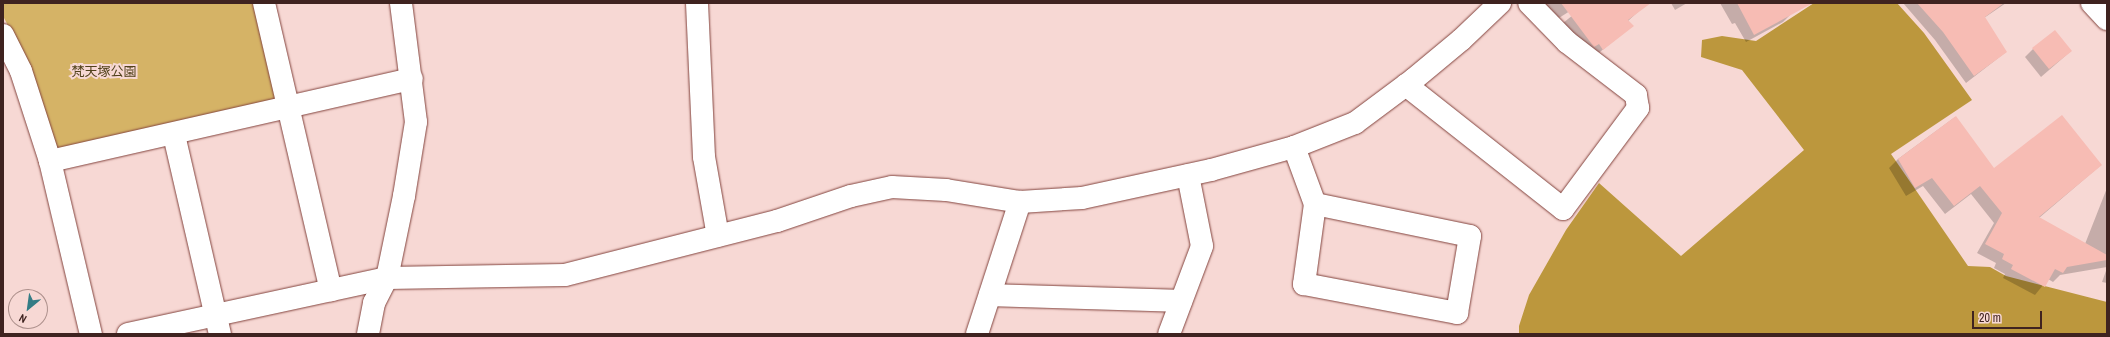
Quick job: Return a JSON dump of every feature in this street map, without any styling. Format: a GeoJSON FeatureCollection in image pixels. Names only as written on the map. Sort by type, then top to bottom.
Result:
{"type":"FeatureCollection","features":[{"type":"Feature","properties":{"kind":"street"},"geometry":{"type":"LineString","coordinates":[[264,3],[331,290]]}},
{"type":"Feature","properties":{"kind":"street"},"geometry":{"type":"LineString","coordinates":[[368,334],[374,303],[387,278],[404,196],[416,122],[412,79],[401,3]]}},
{"type":"Feature","properties":{"kind":"street"},"geometry":{"type":"LineString","coordinates":[[697,3],[704,157],[718,236]]}},
{"type":"Feature","properties":{"kind":"street"},"geometry":{"type":"LineString","coordinates":[[128,334],[218,324],[331,290],[387,278],[565,275],[777,221],[851,196],[892,187],[946,190],[1020,202],[1082,198],[1188,175],[1294,147],[1355,123],[1406,86],[1461,40],[1500,3]]}},
{"type":"Feature","properties":{"kind":"street"},"geometry":{"type":"LineString","coordinates":[[1406,86],[1563,210],[1638,108],[1636,95],[1567,42],[1529,3]]}},
{"type":"Feature","properties":{"kind":"street"},"geometry":{"type":"LineString","coordinates":[[2092,3],[2107,19]]}},
{"type":"Feature","properties":{"kind":"street"},"geometry":{"type":"LineString","coordinates":[[3,35],[21,71],[50,161],[91,334]]}},
{"type":"Feature","properties":{"kind":"street"},"geometry":{"type":"LineString","coordinates":[[50,161],[412,79]]}},
{"type":"Feature","properties":{"kind":"street"},"geometry":{"type":"LineString","coordinates":[[174,134],[218,324]]}},
{"type":"Feature","properties":{"kind":"street"},"geometry":{"type":"LineString","coordinates":[[1294,147],[1315,204],[1304,284],[1457,313],[1470,236],[1315,204]]}},
{"type":"Feature","properties":{"kind":"street"},"geometry":{"type":"LineString","coordinates":[[1169,334],[1202,246],[1188,175]]}},
{"type":"Feature","properties":{"kind":"street"},"geometry":{"type":"LineString","coordinates":[[977,334],[1020,202]]}},
{"type":"Feature","properties":{"kind":"street"},"geometry":{"type":"LineString","coordinates":[[990,295],[1181,301]]}},
{"type":"Feature","properties":{"kind":"green space","name":"梵天塚公園"},"geometry":{"type":"Polygon","coordinates":[[[3,3],[254,3],[277,102],[54,153],[29,66],[3,16],[3,3]]]}},
{"type":"Feature","properties":{"kind":"shaded area"},"geometry":{"type":"Polygon","coordinates":[[[1814,3],[1897,3],[1924,33],[1972,100],[1891,154],[1968,266],[1990,267],[2006,276],[2107,302],[2107,334],[1519,334],[1519,326],[1529,295],[1566,230],[1599,183],[1681,256],[1804,150],[1742,70],[1701,57],[1702,40],[1722,36],[1756,41],[1814,3]]]}},
{"type":"Feature","properties":{"kind":"building"},"geometry":{"type":"Polygon","coordinates":[[[1561,3],[1651,3],[1628,20],[1634,26],[1603,50],[1599,44],[1594,47],[1561,3]]]}},
{"type":"Feature","properties":{"kind":"building"},"geometry":{"type":"Polygon","coordinates":[[[1737,3],[1813,3],[1754,35],[1737,3]]]}},
{"type":"Feature","properties":{"kind":"building"},"geometry":{"type":"Polygon","coordinates":[[[1917,3],[2004,3],[1985,17],[2007,52],[1974,76],[1943,32],[1917,3]]]}},
{"type":"Feature","properties":{"kind":"building"},"geometry":{"type":"Polygon","coordinates":[[[2055,30],[2072,51],[2049,69],[2032,48],[2055,30]]]}},
{"type":"Feature","properties":{"kind":"building"},"geometry":{"type":"Polygon","coordinates":[[[2062,115],[2102,165],[2039,217],[2107,255],[2107,260],[2067,267],[2063,273],[2055,269],[2045,287],[2011,269],[2013,265],[2002,259],[2004,254],[1985,244],[2002,213],[1980,186],[1954,206],[1932,178],[1915,188],[1898,159],[1956,116],[1994,168],[2062,115]]]}}]}
